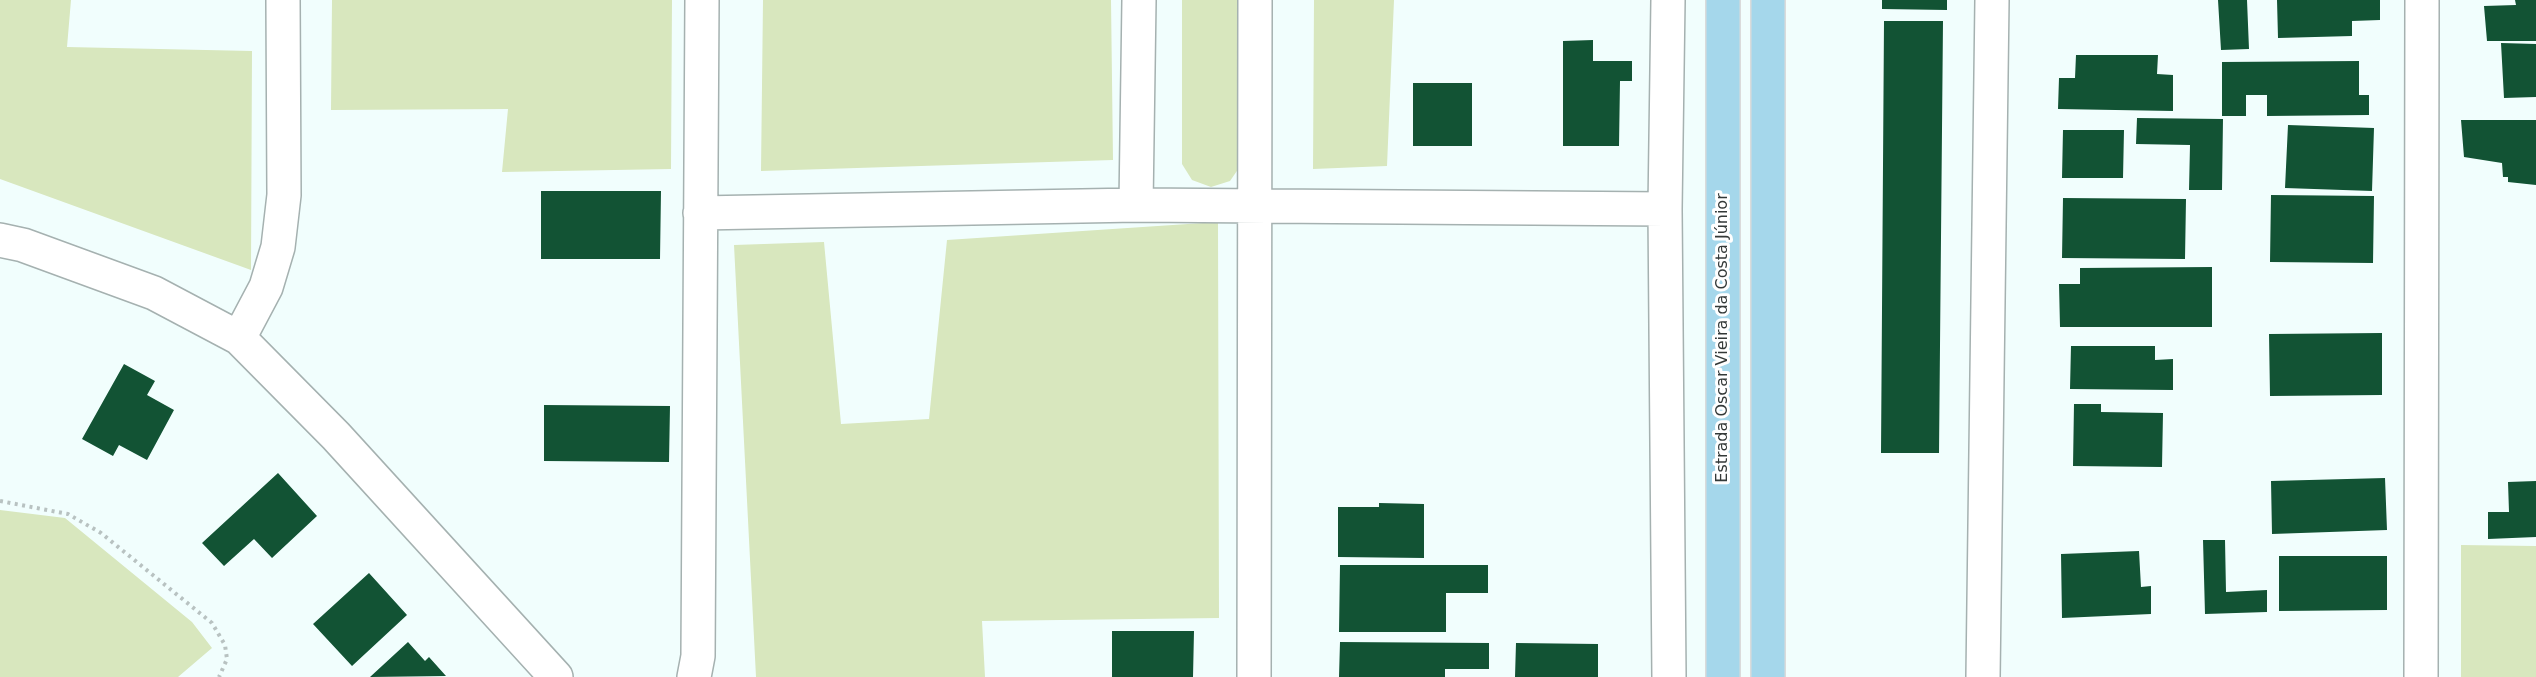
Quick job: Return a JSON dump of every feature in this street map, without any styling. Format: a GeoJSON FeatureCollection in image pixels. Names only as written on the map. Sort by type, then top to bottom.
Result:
{"type":"FeatureCollection","features":[{"type":"Feature","properties":{"kind":"main road","name":"Estrada Oscar Vieira da Costa Júnior"},"geometry":{"type":"LineString","coordinates":[[1723,0],[1723,677]]}},
{"type":"Feature","properties":{"kind":"main road"},"geometry":{"type":"LineString","coordinates":[[1768,0],[1768,677]]}},
{"type":"Feature","properties":{"kind":"street"},"geometry":{"type":"LineString","coordinates":[[239,338],[266,287],[278,246],[284,195],[283,0]]}},
{"type":"Feature","properties":{"kind":"street"},"geometry":{"type":"LineString","coordinates":[[694,677],[698,656],[702,0]]}},
{"type":"Feature","properties":{"kind":"street"},"geometry":{"type":"LineString","coordinates":[[1136,205],[1138,0]]}},
{"type":"Feature","properties":{"kind":"street"},"geometry":{"type":"LineString","coordinates":[[1254,677],[1255,0]]}},
{"type":"Feature","properties":{"kind":"street"},"geometry":{"type":"LineString","coordinates":[[1668,0],[1665,209],[1669,677]]}},
{"type":"Feature","properties":{"kind":"street"},"geometry":{"type":"LineString","coordinates":[[1983,677],[1992,0]]}},
{"type":"Feature","properties":{"kind":"street"},"geometry":{"type":"LineString","coordinates":[[2421,677],[2422,0]]}},
{"type":"Feature","properties":{"kind":"street"},"geometry":{"type":"LineString","coordinates":[[700,213],[1136,205],[1665,209]]}},
{"type":"Feature","properties":{"kind":"street"},"geometry":{"type":"LineString","coordinates":[[0,240],[23,245],[154,293],[239,338],[336,436],[556,677]]}},
{"type":"Feature","properties":{"kind":"path"},"geometry":{"type":"LineString","coordinates":[[0,501],[68,514],[101,533],[212,623],[225,645],[226,659],[219,677]]}},
{"type":"Feature","properties":{"kind":"green space"},"geometry":{"type":"Polygon","coordinates":[[[0,0],[71,0],[67,47],[252,51],[251,270],[0,179],[0,0]]]}},
{"type":"Feature","properties":{"kind":"green space"},"geometry":{"type":"Polygon","coordinates":[[[332,0],[672,0],[671,169],[502,172],[508,109],[331,110],[332,0]]]}},
{"type":"Feature","properties":{"kind":"green space"},"geometry":{"type":"Polygon","coordinates":[[[763,0],[1111,0],[1113,160],[761,171],[763,0]]]}},
{"type":"Feature","properties":{"kind":"green space"},"geometry":{"type":"Polygon","coordinates":[[[1182,0],[1242,0],[1241,165],[1230,181],[1211,187],[1192,180],[1182,164],[1182,0]]]}},
{"type":"Feature","properties":{"kind":"green space"},"geometry":{"type":"Polygon","coordinates":[[[1314,0],[1394,0],[1387,166],[1313,169],[1314,0]]]}},
{"type":"Feature","properties":{"kind":"green space"},"geometry":{"type":"Polygon","coordinates":[[[1218,222],[1219,618],[982,621],[985,677],[756,677],[734,245],[824,242],[841,424],[929,419],[947,240],[1218,222]]]}},
{"type":"Feature","properties":{"kind":"green space"},"geometry":{"type":"Polygon","coordinates":[[[0,510],[65,518],[192,622],[212,648],[178,677],[0,677],[0,510]]]}},
{"type":"Feature","properties":{"kind":"green space"},"geometry":{"type":"Polygon","coordinates":[[[2461,545],[2536,546],[2536,677],[2461,677],[2461,545]]]}},
{"type":"Feature","properties":{"kind":"building"},"geometry":{"type":"Polygon","coordinates":[[[1882,0],[1947,0],[1947,10],[1882,9],[1882,0]]]}},
{"type":"Feature","properties":{"kind":"building"},"geometry":{"type":"Polygon","coordinates":[[[2218,0],[2247,0],[2249,49],[2221,50],[2218,0]]]}},
{"type":"Feature","properties":{"kind":"building"},"geometry":{"type":"Polygon","coordinates":[[[2277,0],[2380,0],[2380,20],[2352,21],[2352,36],[2278,38],[2277,0]]]}},
{"type":"Feature","properties":{"kind":"building"},"geometry":{"type":"Polygon","coordinates":[[[2515,0],[2536,0],[2536,41],[2487,41],[2484,6],[2516,5],[2515,0]]]}},
{"type":"Feature","properties":{"kind":"building"},"geometry":{"type":"Polygon","coordinates":[[[1884,21],[1943,21],[1939,453],[1881,453],[1884,21]]]}},
{"type":"Feature","properties":{"kind":"building"},"geometry":{"type":"Polygon","coordinates":[[[1593,40],[1593,61],[1632,61],[1632,81],[1620,81],[1619,146],[1563,146],[1563,41],[1593,40]]]}},
{"type":"Feature","properties":{"kind":"building"},"geometry":{"type":"Polygon","coordinates":[[[2501,43],[2536,44],[2536,97],[2504,98],[2501,43]]]}},
{"type":"Feature","properties":{"kind":"building"},"geometry":{"type":"Polygon","coordinates":[[[2076,55],[2158,55],[2157,74],[2173,75],[2173,111],[2058,109],[2059,78],[2075,78],[2076,55]]]}},
{"type":"Feature","properties":{"kind":"building"},"geometry":{"type":"Polygon","coordinates":[[[2359,61],[2359,95],[2369,95],[2369,115],[2267,116],[2267,95],[2246,95],[2246,116],[2222,116],[2222,62],[2359,61]]]}},
{"type":"Feature","properties":{"kind":"building"},"geometry":{"type":"Polygon","coordinates":[[[1413,83],[1472,83],[1472,146],[1413,146],[1413,83]]]}},
{"type":"Feature","properties":{"kind":"building"},"geometry":{"type":"Polygon","coordinates":[[[2137,118],[2223,119],[2222,190],[2189,190],[2190,145],[2136,144],[2137,118]]]}},
{"type":"Feature","properties":{"kind":"building"},"geometry":{"type":"Polygon","coordinates":[[[2461,120],[2536,120],[2536,185],[2508,182],[2508,177],[2503,177],[2502,163],[2464,157],[2461,120]]]}},
{"type":"Feature","properties":{"kind":"building"},"geometry":{"type":"Polygon","coordinates":[[[2288,125],[2374,128],[2372,191],[2285,188],[2288,125]]]}},
{"type":"Feature","properties":{"kind":"building"},"geometry":{"type":"Polygon","coordinates":[[[2063,130],[2124,130],[2123,178],[2062,178],[2063,130]]]}},
{"type":"Feature","properties":{"kind":"building"},"geometry":{"type":"Polygon","coordinates":[[[541,191],[661,191],[660,259],[541,259],[541,191]]]}},
{"type":"Feature","properties":{"kind":"building"},"geometry":{"type":"Polygon","coordinates":[[[2271,195],[2374,196],[2373,263],[2270,262],[2271,195]]]}},
{"type":"Feature","properties":{"kind":"building"},"geometry":{"type":"Polygon","coordinates":[[[2063,198],[2186,199],[2185,259],[2062,258],[2063,198]]]}},
{"type":"Feature","properties":{"kind":"building"},"geometry":{"type":"Polygon","coordinates":[[[2212,267],[2212,327],[2060,327],[2059,284],[2080,284],[2080,268],[2212,267]]]}},
{"type":"Feature","properties":{"kind":"building"},"geometry":{"type":"Polygon","coordinates":[[[2382,333],[2382,395],[2270,396],[2269,334],[2382,333]]]}},
{"type":"Feature","properties":{"kind":"building"},"geometry":{"type":"Polygon","coordinates":[[[2071,346],[2155,346],[2155,360],[2173,359],[2173,390],[2070,389],[2071,346]]]}},
{"type":"Feature","properties":{"kind":"building"},"geometry":{"type":"Polygon","coordinates":[[[124,364],[155,381],[147,395],[174,410],[147,460],[119,445],[113,456],[82,439],[124,364]]]}},
{"type":"Feature","properties":{"kind":"building"},"geometry":{"type":"Polygon","coordinates":[[[2074,404],[2101,404],[2101,412],[2163,413],[2162,467],[2073,466],[2074,404]]]}},
{"type":"Feature","properties":{"kind":"building"},"geometry":{"type":"Polygon","coordinates":[[[544,405],[670,406],[669,462],[544,461],[544,405]]]}},
{"type":"Feature","properties":{"kind":"building"},"geometry":{"type":"Polygon","coordinates":[[[278,473],[317,516],[272,558],[254,539],[224,566],[202,543],[278,473]]]}},
{"type":"Feature","properties":{"kind":"building"},"geometry":{"type":"Polygon","coordinates":[[[2385,478],[2387,530],[2272,534],[2271,481],[2385,478]]]}},
{"type":"Feature","properties":{"kind":"building"},"geometry":{"type":"Polygon","coordinates":[[[2536,481],[2536,537],[2488,539],[2488,512],[2509,512],[2508,482],[2536,481]]]}},
{"type":"Feature","properties":{"kind":"building"},"geometry":{"type":"Polygon","coordinates":[[[1379,503],[1424,504],[1424,558],[1338,557],[1338,507],[1379,507],[1379,503]]]}},
{"type":"Feature","properties":{"kind":"building"},"geometry":{"type":"Polygon","coordinates":[[[2203,540],[2225,540],[2226,592],[2267,590],[2267,612],[2205,614],[2203,540]]]}},
{"type":"Feature","properties":{"kind":"building"},"geometry":{"type":"Polygon","coordinates":[[[2139,551],[2141,587],[2151,586],[2151,614],[2062,618],[2061,554],[2139,551]]]}},
{"type":"Feature","properties":{"kind":"building"},"geometry":{"type":"Polygon","coordinates":[[[2279,556],[2387,556],[2387,610],[2279,611],[2279,556]]]}},
{"type":"Feature","properties":{"kind":"building"},"geometry":{"type":"Polygon","coordinates":[[[1340,565],[1488,565],[1488,593],[1446,593],[1446,632],[1339,632],[1340,565]]]}},
{"type":"Feature","properties":{"kind":"building"},"geometry":{"type":"Polygon","coordinates":[[[369,573],[407,615],[352,666],[313,624],[369,573]]]}},
{"type":"Feature","properties":{"kind":"building"},"geometry":{"type":"Polygon","coordinates":[[[1112,631],[1194,631],[1193,677],[1112,677],[1112,631]]]}},
{"type":"Feature","properties":{"kind":"building"},"geometry":{"type":"Polygon","coordinates":[[[408,642],[425,661],[429,657],[446,676],[370,677],[408,642]]]}},
{"type":"Feature","properties":{"kind":"building"},"geometry":{"type":"Polygon","coordinates":[[[1340,642],[1489,643],[1489,669],[1445,669],[1445,677],[1339,677],[1340,642]]]}},
{"type":"Feature","properties":{"kind":"building"},"geometry":{"type":"Polygon","coordinates":[[[1516,643],[1598,644],[1598,677],[1515,677],[1516,643]]]}}]}
